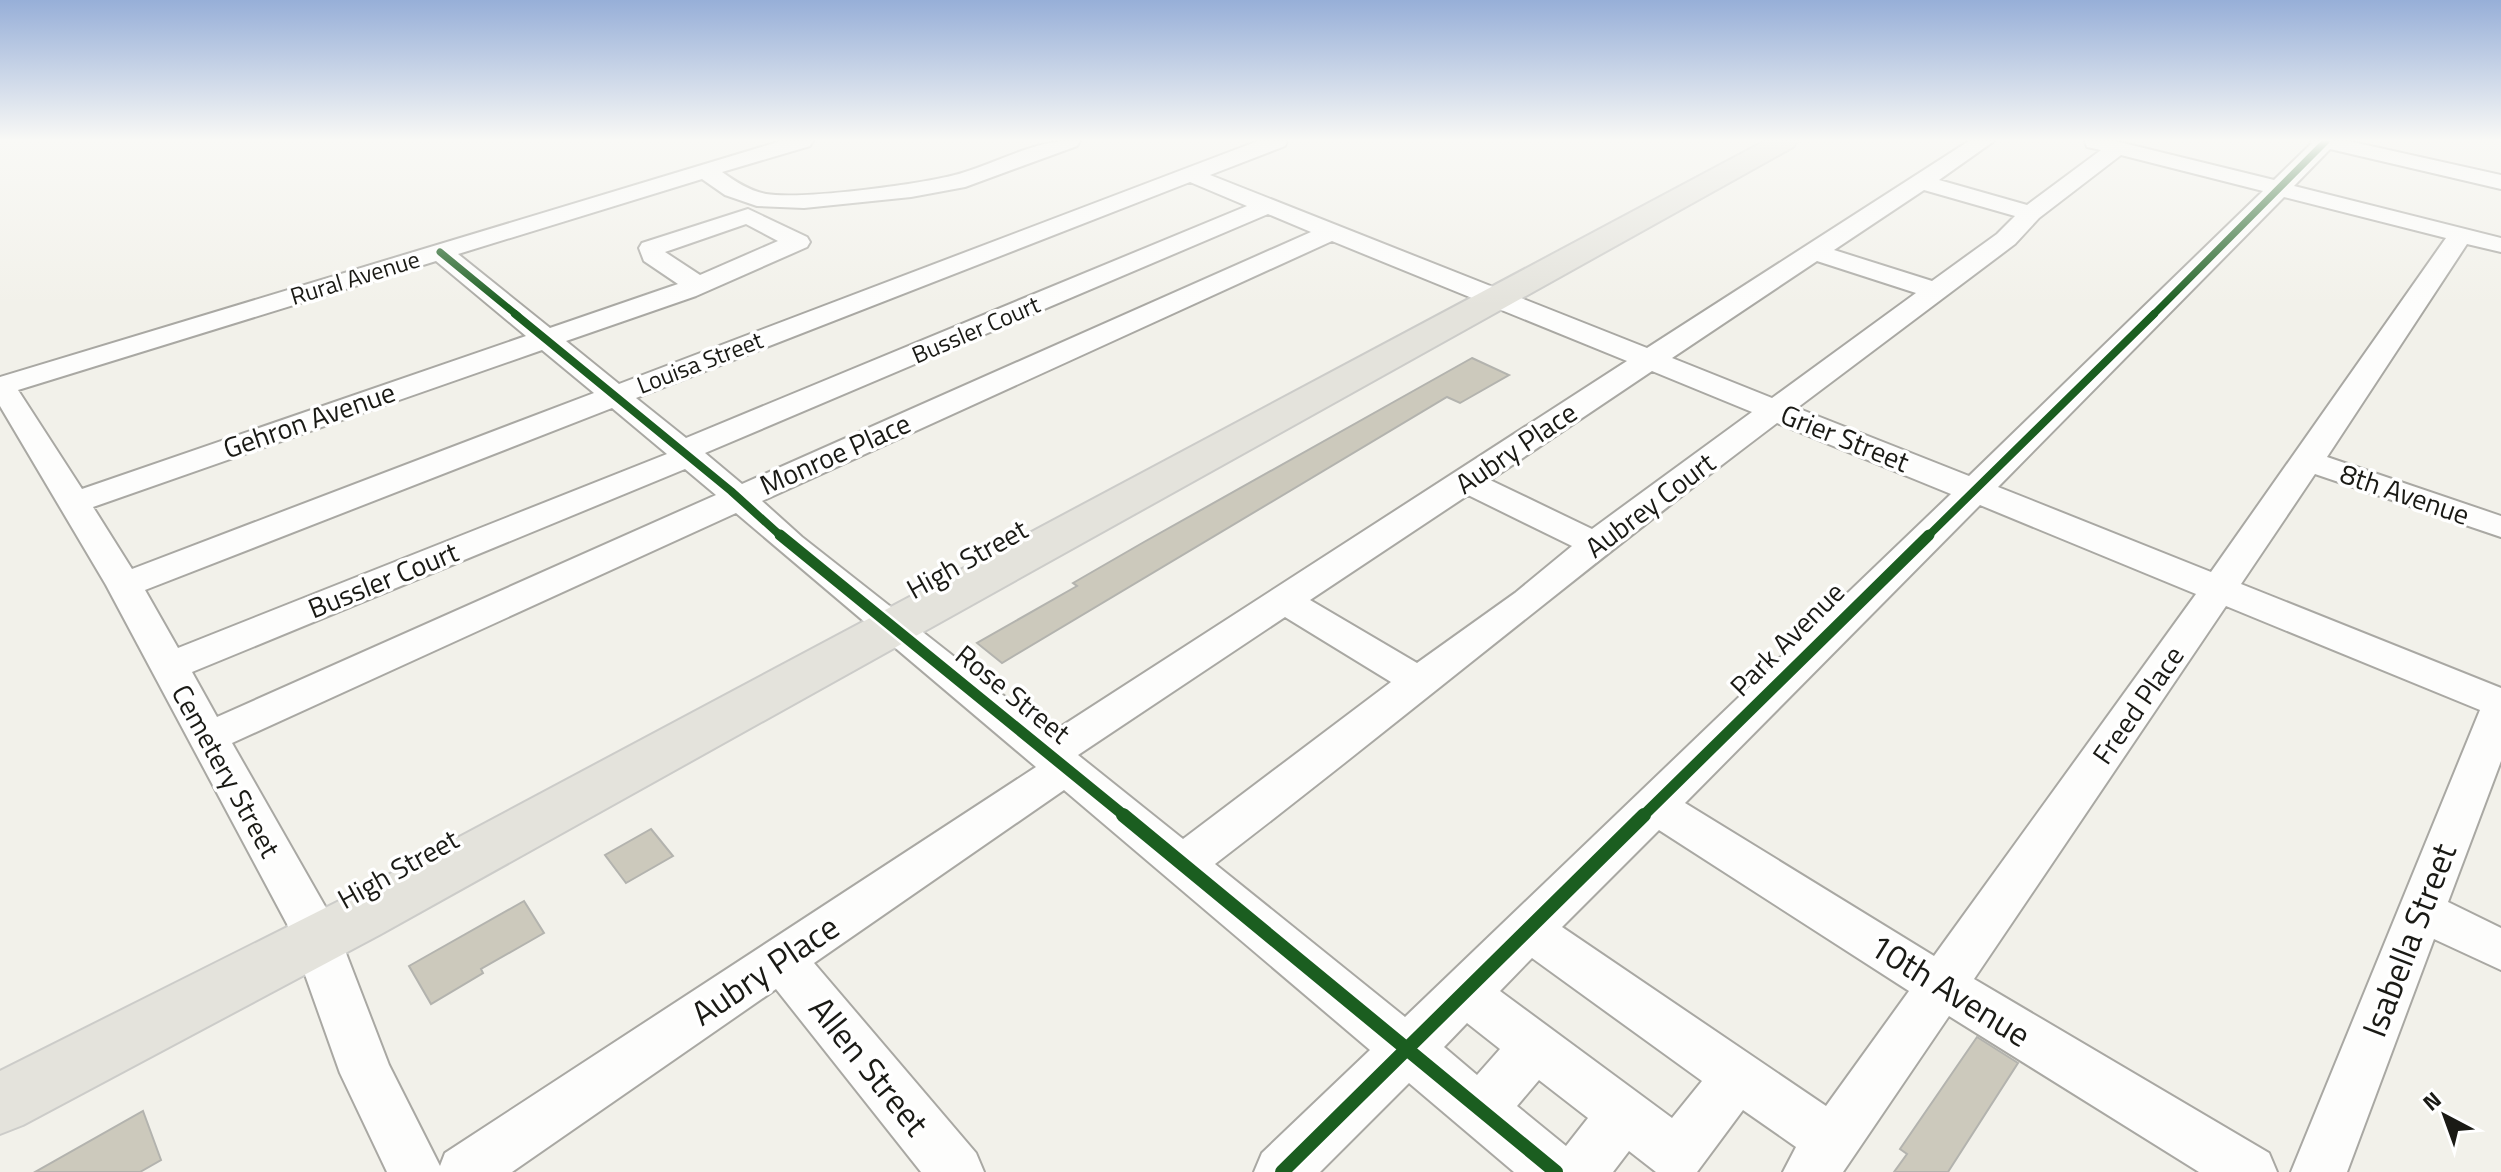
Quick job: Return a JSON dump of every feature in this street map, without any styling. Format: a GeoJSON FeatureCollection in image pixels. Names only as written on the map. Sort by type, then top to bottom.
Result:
{"type":"FeatureCollection","features":[{"type":"Feature","properties":{"kind":"main road","name":"High Street"},"geometry":{"type":"LineString","coordinates":[[0,1104],[315,941],[1684,196]]}},
{"type":"Feature","properties":{"kind":"street","name":"Rural Avenue"},"geometry":{"type":"LineString","coordinates":[[0,388],[621,196]]}},
{"type":"Feature","properties":{"kind":"street"},"geometry":{"type":"LineString","coordinates":[[750,196],[765,201],[856,196]]}},
{"type":"Feature","properties":{"kind":"street","name":"Louisa Street"},"geometry":{"type":"LineString","coordinates":[[124,585],[1133,196]]}},
{"type":"Feature","properties":{"kind":"street","name":"Grier Street"},"geometry":{"type":"LineString","coordinates":[[1246,196],[2219,588],[2501,706]]}},
{"type":"Feature","properties":{"kind":"street","name":"Aubry Place"},"geometry":{"type":"LineString","coordinates":[[465,1172],[781,959],[1285,601],[1899,196]]}},
{"type":"Feature","properties":{"kind":"street"},"geometry":{"type":"LineString","coordinates":[[1969,196],[2031,213]]}},
{"type":"Feature","properties":{"kind":"street","name":"Aubrey Court"},"geometry":{"type":"LineString","coordinates":[[1182,864],[1288,785],[1418,681],[1528,601],[1595,544],[1777,410],[1926,288],[2006,239],[2031,213],[2055,196]]}},
{"type":"Feature","properties":{"kind":"street","name":"Park Avenue"},"geometry":{"type":"LineString","coordinates":[[1282,1172],[2272,196]]}},
{"type":"Feature","properties":{"kind":"street"},"geometry":{"type":"LineString","coordinates":[[2305,196],[2501,245]]}},
{"type":"Feature","properties":{"kind":"street","name":"Bussler Court"},"geometry":{"type":"LineString","coordinates":[[168,667],[684,454],[1270,205]]}},
{"type":"Feature","properties":{"kind":"street","name":"Gehron Avenue"},"geometry":{"type":"LineString","coordinates":[[75,502],[697,285],[798,242],[748,216],[651,248],[653,256],[697,285]]}},
{"type":"Feature","properties":{"kind":"street","name":"Monroe Place"},"geometry":{"type":"LineString","coordinates":[[207,738],[1333,231]]}},
{"type":"Feature","properties":{"kind":"street","name":"Freed Place"},"geometry":{"type":"LineString","coordinates":[[1822,1156],[2308,461],[2461,235]]}},
{"type":"Feature","properties":{"kind":"street","name":"Rose Street"},"geometry":{"type":"LineString","coordinates":[[440,252],[1556,1172]]}},
{"type":"Feature","properties":{"kind":"street"},"geometry":{"type":"LineString","coordinates":[[1813,252],[1926,288]]}},
{"type":"Feature","properties":{"kind":"street","name":"Cemetery Street"},"geometry":{"type":"LineString","coordinates":[[0,388],[11,399],[124,585],[310,922],[366,1073],[415,1172]]}},
{"type":"Feature","properties":{"kind":"street","name":"8th Avenue"},"geometry":{"type":"LineString","coordinates":[[2308,461],[2501,527]]}},
{"type":"Feature","properties":{"kind":"street"},"geometry":{"type":"LineString","coordinates":[[1466,481],[1595,544]]}},
{"type":"Feature","properties":{"kind":"street"},"geometry":{"type":"LineString","coordinates":[[1285,601],[1418,681]]}},
{"type":"Feature","properties":{"kind":"street","name":"Isabella Street"},"geometry":{"type":"LineString","coordinates":[[2319,1172],[2501,706]]}},
{"type":"Feature","properties":{"kind":"street","name":"10th Avenue"},"geometry":{"type":"LineString","coordinates":[[1654,805],[1942,986],[2249,1172]]}},
{"type":"Feature","properties":{"kind":"street"},"geometry":{"type":"LineString","coordinates":[[2420,910],[2501,950]]}},
{"type":"Feature","properties":{"kind":"street"},"geometry":{"type":"LineString","coordinates":[[1528,929],[1737,1076],[1822,1156]]}},
{"type":"Feature","properties":{"kind":"street","name":"Allen Street"},"geometry":{"type":"LineString","coordinates":[[781,959],[956,1172]]}},
{"type":"Feature","properties":{"kind":"street"},"geometry":{"type":"LineString","coordinates":[[1464,992],[1677,1155],[1737,1076]]}},
{"type":"Feature","properties":{"kind":"street"},"geometry":{"type":"LineString","coordinates":[[1480,1110],[1535,1047]]}},
{"type":"Feature","properties":{"kind":"street"},"geometry":{"type":"LineString","coordinates":[[1580,1172],[1623,1115]]}},
{"type":"Feature","properties":{"kind":"building"},"geometry":{"type":"Polygon","coordinates":[[[1472,358],[1509,375],[1460,403],[1447,397],[1002,663],[977,643],[1077,586],[1073,583],[1144,542],[1472,358]]]}},
{"type":"Feature","properties":{"kind":"building"},"geometry":{"type":"Polygon","coordinates":[[[651,829],[673,856],[626,883],[605,855],[651,829]]]}},
{"type":"Feature","properties":{"kind":"building"},"geometry":{"type":"Polygon","coordinates":[[[524,901],[544,933],[481,969],[483,973],[431,1004],[409,966],[524,901]]]}},
{"type":"Feature","properties":{"kind":"building"},"geometry":{"type":"Polygon","coordinates":[[[1977,1037],[2018,1063],[1948,1172],[1894,1172],[1907,1154],[1900,1149],[1977,1037]]]}},
{"type":"Feature","properties":{"kind":"building"},"geometry":{"type":"Polygon","coordinates":[[[143,1111],[161,1160],[140,1172],[35,1172],[143,1111]]]}},
{"type":"Feature","properties":{"kind":"cycle path"},"geometry":{"type":"LineString","coordinates":[[1282,1172],[2272,196]]}},
{"type":"Feature","properties":{"kind":"cycle path"},"geometry":{"type":"LineString","coordinates":[[440,252],[731,491],[790,544],[1556,1172]]}}]}
